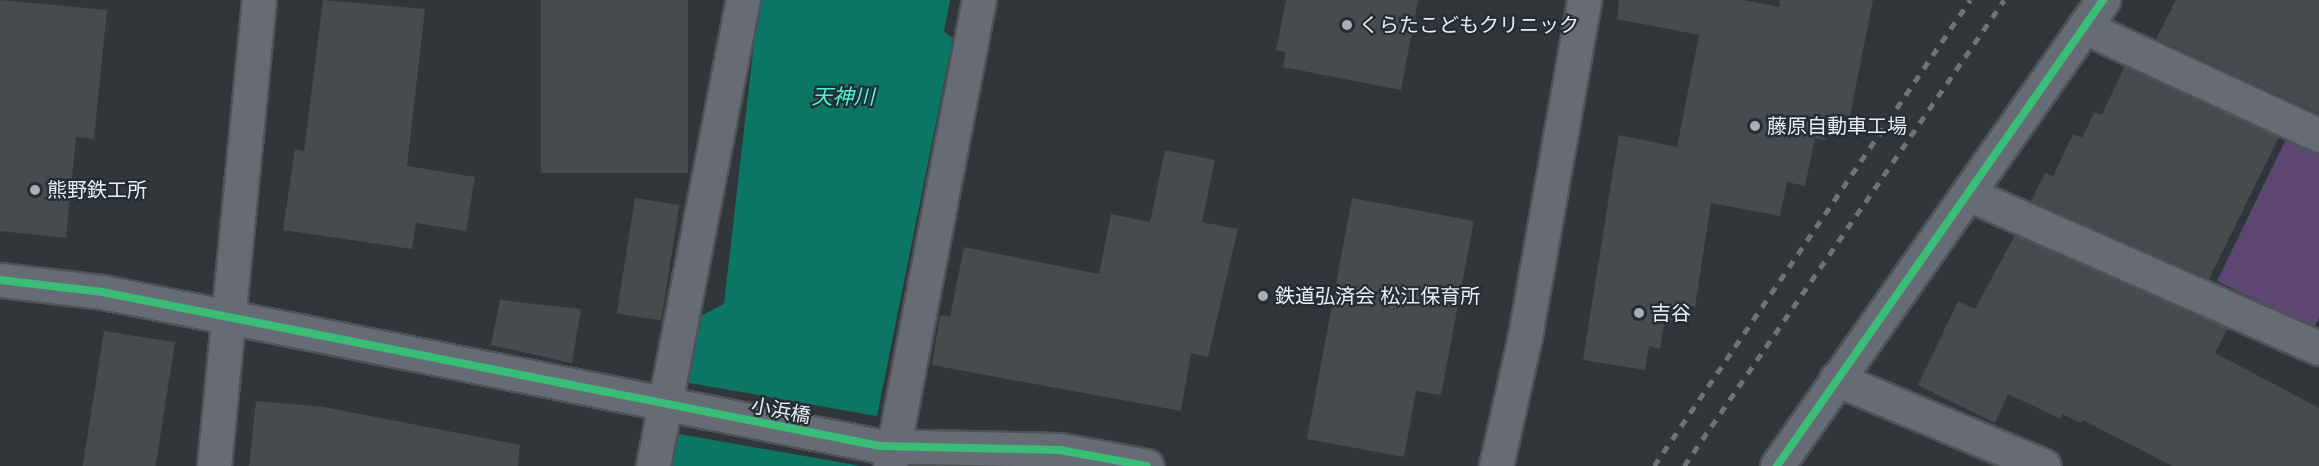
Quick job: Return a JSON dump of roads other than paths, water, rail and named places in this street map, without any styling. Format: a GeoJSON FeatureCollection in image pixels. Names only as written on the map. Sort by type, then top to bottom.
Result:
{"type":"FeatureCollection","features":[{"type":"Feature","properties":{"kind":"street"},"geometry":{"type":"LineString","coordinates":[[214,466],[231,319],[259,0]]}},
{"type":"Feature","properties":{"kind":"street"},"geometry":{"type":"LineString","coordinates":[[653,466],[671,406],[743,0]]}},
{"type":"Feature","properties":{"kind":"street"},"geometry":{"type":"LineString","coordinates":[[888,453],[979,0]]}},
{"type":"Feature","properties":{"kind":"street"},"geometry":{"type":"LineString","coordinates":[[1496,466],[1526,336],[1584,0]]}},
{"type":"Feature","properties":{"kind":"street"},"geometry":{"type":"LineString","coordinates":[[1777,466],[2103,0]]}},
{"type":"Feature","properties":{"kind":"street"},"geometry":{"type":"LineString","coordinates":[[2084,27],[2319,135]]}},
{"type":"Feature","properties":{"kind":"street"},"geometry":{"type":"LineString","coordinates":[[1968,194],[2319,348]]}},
{"type":"Feature","properties":{"kind":"street","name":"小浜橋"},"geometry":{"type":"LineString","coordinates":[[0,280],[102,292],[671,406],[888,453],[1060,450],[1147,466]]}},
{"type":"Feature","properties":{"kind":"street"},"geometry":{"type":"LineString","coordinates":[[1836,379],[2044,466]]}},
{"type":"Feature","properties":{"kind":"water","name":"天神川"},"geometry":{"type":"Polygon","coordinates":[[[759,0],[950,0],[944,32],[953,38],[867,466],[670,466],[697,318],[724,304],[759,0]]]}},
{"type":"Feature","properties":{"kind":"railway"},"geometry":{"type":"LineString","coordinates":[[1654,466],[1970,0]]}},
{"type":"Feature","properties":{"kind":"railway"},"geometry":{"type":"LineString","coordinates":[[1684,466],[2004,0]]}},
{"type":"Feature","properties":{"kind":"place","name":"くらたこどもクリニック"},"geometry":{"type":"Point","coordinates":[1347,25]}},
{"type":"Feature","properties":{"kind":"place","name":"藤原自動車工場"},"geometry":{"type":"Point","coordinates":[1755,126]}},
{"type":"Feature","properties":{"kind":"place","name":"熊野鉄工所"},"geometry":{"type":"Point","coordinates":[35,190]}},
{"type":"Feature","properties":{"kind":"place","name":"鉄道弘済会 松江保育所"},"geometry":{"type":"Point","coordinates":[1263,296]}},
{"type":"Feature","properties":{"kind":"place","name":"吉谷"},"geometry":{"type":"Point","coordinates":[1639,313]}}]}
